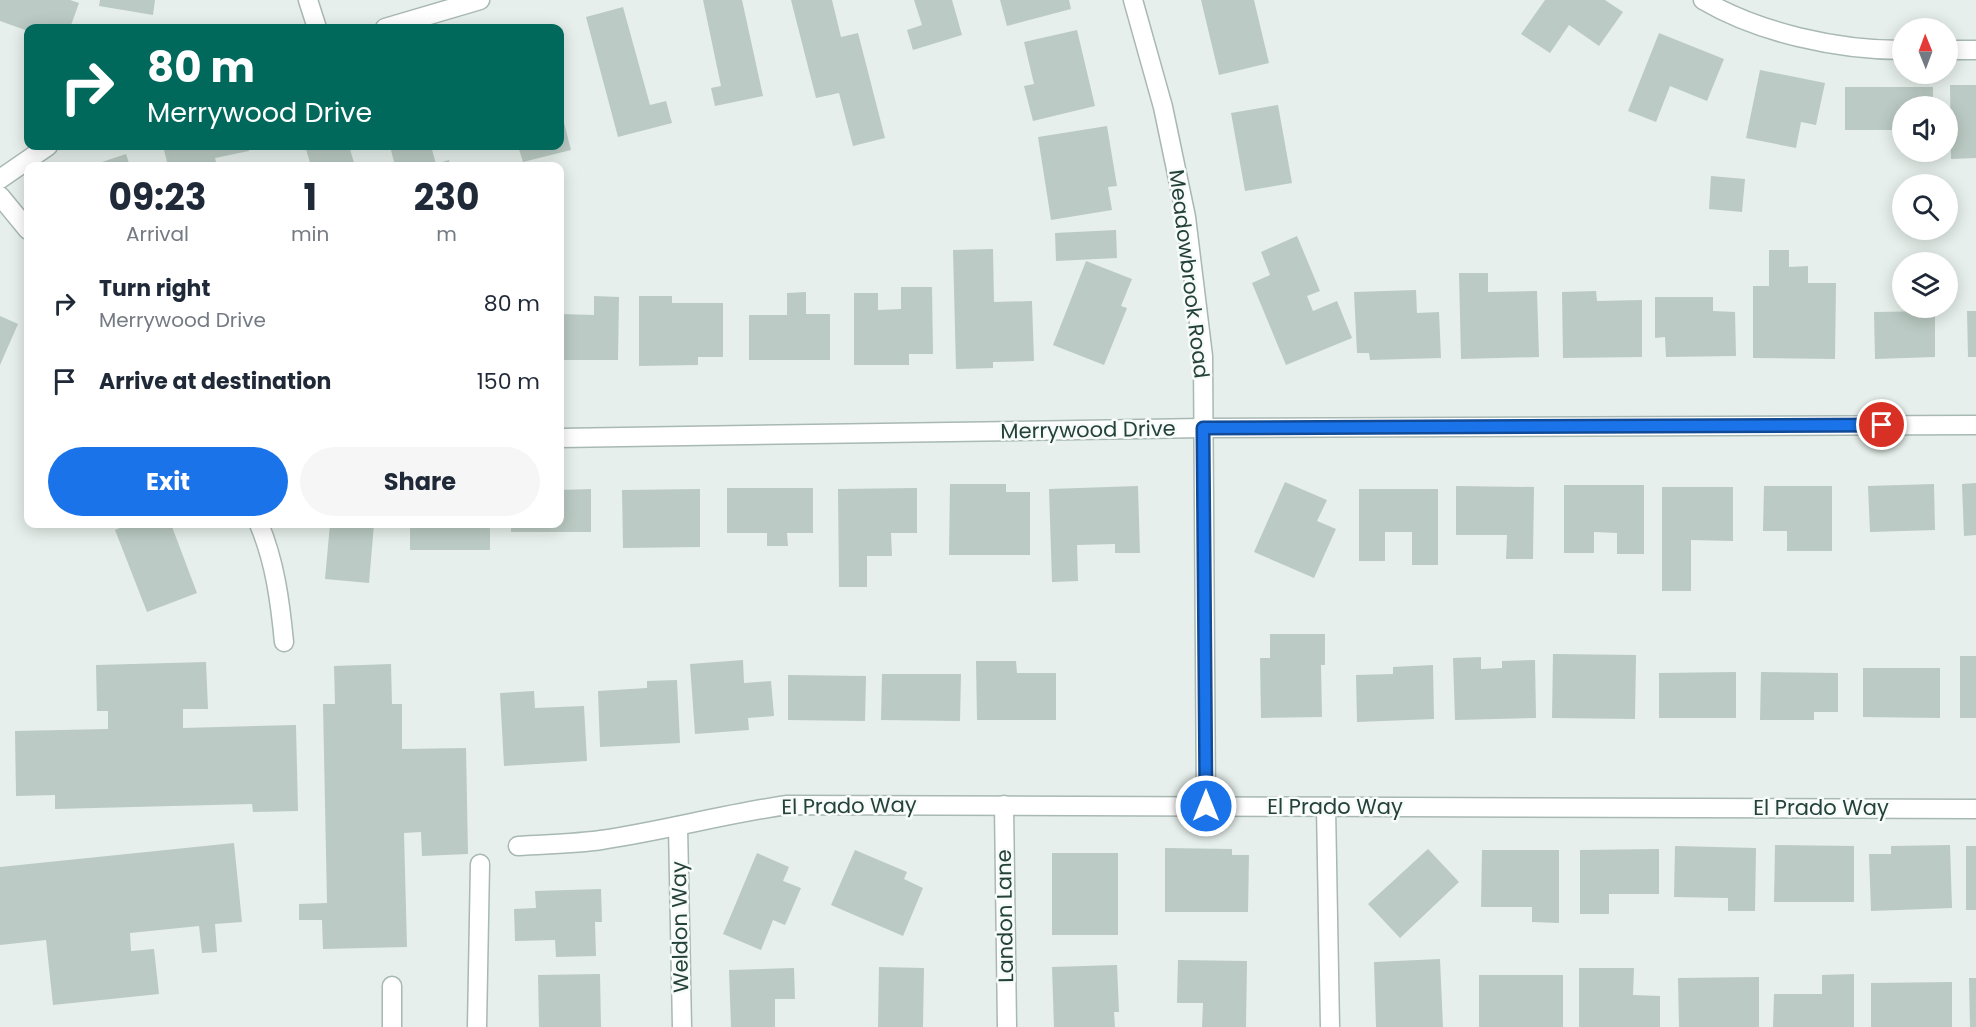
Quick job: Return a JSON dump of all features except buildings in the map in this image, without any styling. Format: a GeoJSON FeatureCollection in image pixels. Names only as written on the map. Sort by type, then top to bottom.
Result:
{"type":"FeatureCollection","features":[{"type":"Feature","properties":{"kind":"street"},"geometry":{"type":"LineString","coordinates":[[308,0],[316,24]]}},
{"type":"Feature","properties":{"kind":"street"},"geometry":{"type":"LineString","coordinates":[[399,24],[480,0]]}},
{"type":"Feature","properties":{"kind":"street","name":"Meadowbrook Road"},"geometry":{"type":"LineString","coordinates":[[1133,0],[1163,107],[1186,217],[1203,356],[1206,806]]}},
{"type":"Feature","properties":{"kind":"street"},"geometry":{"type":"LineString","coordinates":[[1703,0],[1770,29],[1815,41],[1892,49]]}},
{"type":"Feature","properties":{"kind":"street"},"geometry":{"type":"LineString","coordinates":[[1958,50],[1976,50]]}},
{"type":"Feature","properties":{"kind":"street"},"geometry":{"type":"LineString","coordinates":[[25,162],[42,150]]}},
{"type":"Feature","properties":{"kind":"street"},"geometry":{"type":"LineString","coordinates":[[0,179],[24,162]]}},
{"type":"Feature","properties":{"kind":"street"},"geometry":{"type":"LineString","coordinates":[[0,196],[24,225]]}},
{"type":"Feature","properties":{"kind":"street","name":"Merrywood Drive"},"geometry":{"type":"LineString","coordinates":[[564,438],[1203,428],[1976,424]]}},
{"type":"Feature","properties":{"kind":"street"},"geometry":{"type":"LineString","coordinates":[[261,528],[280,592],[284,642]]}},
{"type":"Feature","properties":{"kind":"street","name":"El Prado Way"},"geometry":{"type":"LineString","coordinates":[[518,846],[599,840],[678,826],[736,812],[787,805],[1976,809]]}},
{"type":"Feature","properties":{"kind":"street","name":"Landon Lane"},"geometry":{"type":"LineString","coordinates":[[1004,805],[1006,1027]]}},
{"type":"Feature","properties":{"kind":"street"},"geometry":{"type":"LineString","coordinates":[[1326,807],[1330,1027]]}},
{"type":"Feature","properties":{"kind":"street","name":"Weldon Way"},"geometry":{"type":"LineString","coordinates":[[678,826],[682,1027]]}},
{"type":"Feature","properties":{"kind":"street"},"geometry":{"type":"LineString","coordinates":[[477,1027],[480,864]]}},
{"type":"Feature","properties":{"kind":"street"},"geometry":{"type":"LineString","coordinates":[[392,986],[392,1027]]}},
{"type":"Feature","properties":{"kind":"route"},"geometry":{"type":"LineString","coordinates":[[1206,806],[1203,428],[1882,425]]}}]}
